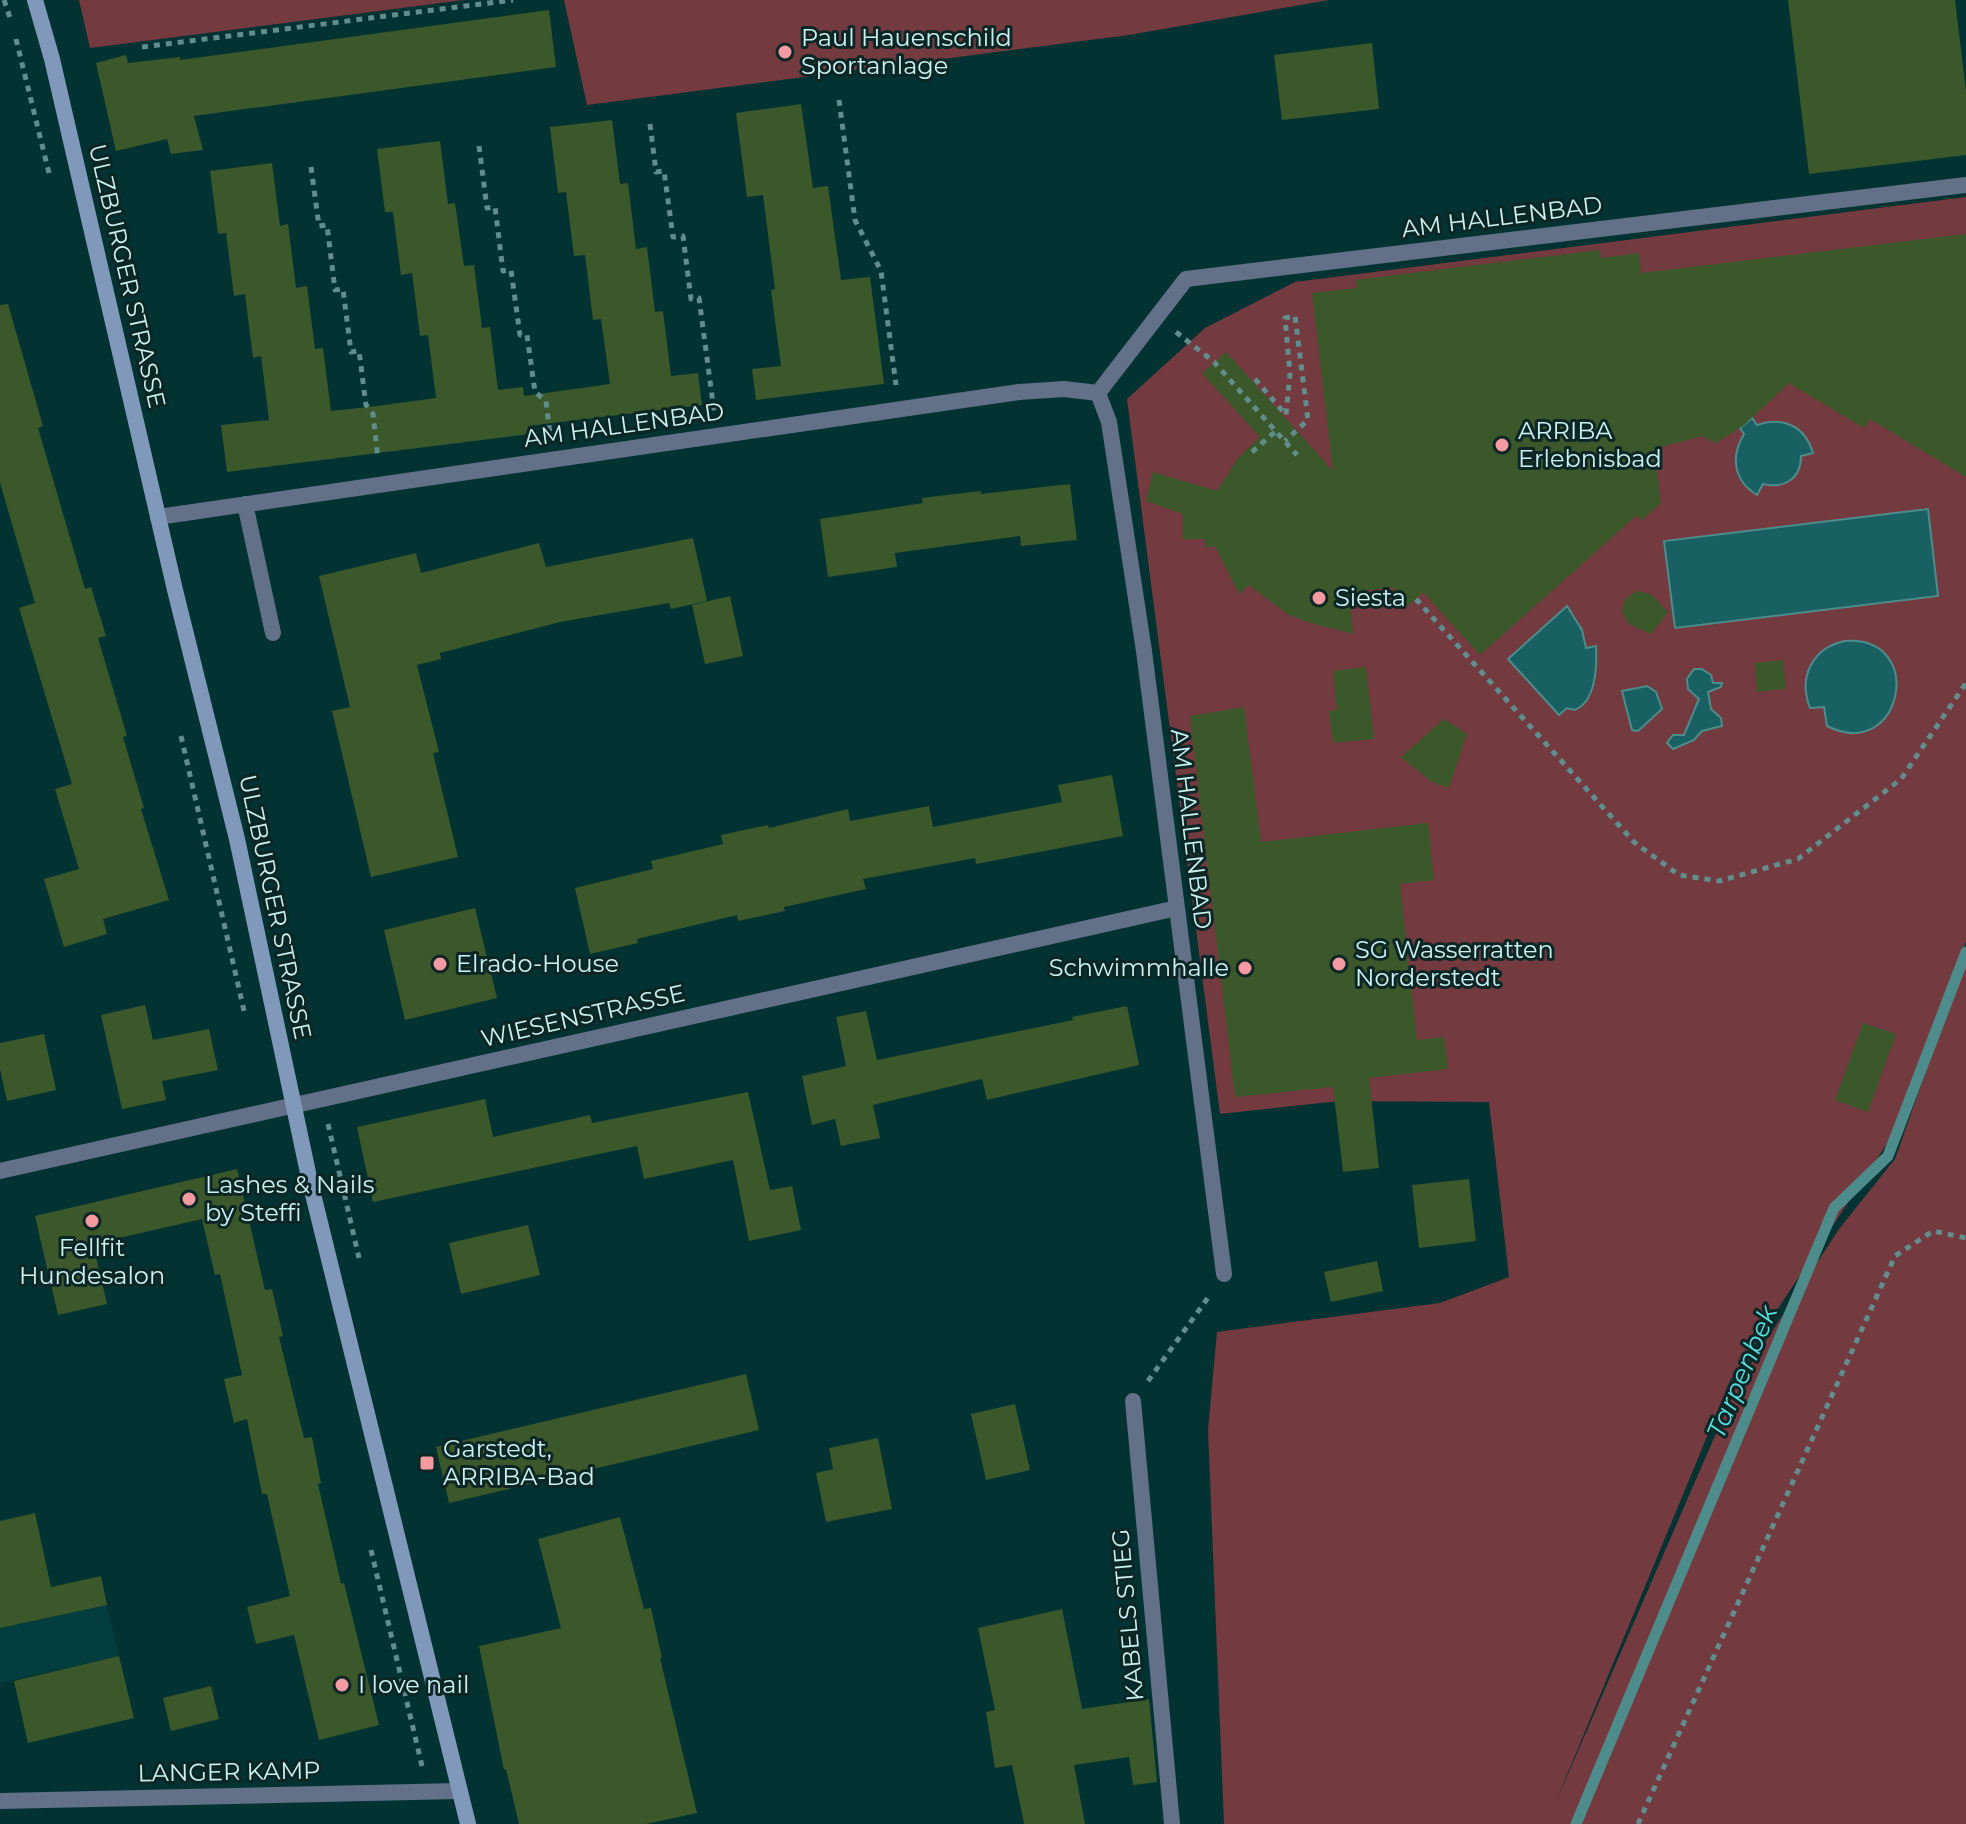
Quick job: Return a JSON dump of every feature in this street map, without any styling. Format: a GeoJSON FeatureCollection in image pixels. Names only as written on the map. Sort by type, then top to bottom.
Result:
{"type":"FeatureCollection","features":[{"type":"Feature","properties":{"kind":"main road","name":"ULZBURGER STRASSE"},"geometry":{"type":"LineString","coordinates":[[35,0],[52,59],[158,517],[237,839],[292,1105],[468,1824]]}},
{"type":"Feature","properties":{"kind":"street","name":"AM HALLENBAD"},"geometry":{"type":"LineString","coordinates":[[1098,393],[1186,279],[1966,185]]}},
{"type":"Feature","properties":{"kind":"street","name":"AM HALLENBAD"},"geometry":{"type":"LineString","coordinates":[[158,517],[1034,390],[1064,389],[1098,393]]}},
{"type":"Feature","properties":{"kind":"street","name":"AM HALLENBAD"},"geometry":{"type":"LineString","coordinates":[[1098,393],[1109,422],[1142,636],[1224,1274]]}},
{"type":"Feature","properties":{"kind":"street"},"geometry":{"type":"LineString","coordinates":[[245,504],[273,633]]}},
{"type":"Feature","properties":{"kind":"street","name":"WIESENSTRASSE"},"geometry":{"type":"LineString","coordinates":[[0,1171],[1177,908]]}},
{"type":"Feature","properties":{"kind":"street","name":"KABELS STIEG"},"geometry":{"type":"LineString","coordinates":[[1133,1401],[1172,1824]]}},
{"type":"Feature","properties":{"kind":"street","name":"LANGER KAMP"},"geometry":{"type":"LineString","coordinates":[[0,1801],[459,1791]]}},
{"type":"Feature","properties":{"kind":"path"},"geometry":{"type":"LineString","coordinates":[[4,0],[14,29],[50,180]]}},
{"type":"Feature","properties":{"kind":"path"},"geometry":{"type":"LineString","coordinates":[[142,47],[513,0]]}},
{"type":"Feature","properties":{"kind":"path"},"geometry":{"type":"LineString","coordinates":[[839,100],[855,220],[881,271],[899,409]]}},
{"type":"Feature","properties":{"kind":"path"},"geometry":{"type":"LineString","coordinates":[[650,124],[656,172],[664,171],[673,237],[683,236],[691,299],[699,298],[717,436]]}},
{"type":"Feature","properties":{"kind":"path"},"geometry":{"type":"LineString","coordinates":[[479,146],[487,208],[495,207],[503,271],[511,270],[520,335],[527,335],[535,392],[546,401],[553,460]]}},
{"type":"Feature","properties":{"kind":"path"},"geometry":{"type":"LineString","coordinates":[[311,167],[319,226],[327,225],[335,290],[343,289],[351,352],[359,351],[366,405],[373,414],[382,485]]}},
{"type":"Feature","properties":{"kind":"path"},"geometry":{"type":"LineString","coordinates":[[1157,316],[1214,362],[1297,455]]}},
{"type":"Feature","properties":{"kind":"path"},"geometry":{"type":"LineString","coordinates":[[1255,379],[1286,415],[1290,374],[1285,318],[1295,316],[1308,420],[1285,441]]}},
{"type":"Feature","properties":{"kind":"path"},"geometry":{"type":"LineString","coordinates":[[1252,452],[1276,431]]}},
{"type":"Feature","properties":{"kind":"path"},"geometry":{"type":"LineString","coordinates":[[1416,599],[1634,842],[1679,875],[1719,881],[1798,859],[1901,779],[1966,683]]}},
{"type":"Feature","properties":{"kind":"path"},"geometry":{"type":"LineString","coordinates":[[180,728],[246,1019]]}},
{"type":"Feature","properties":{"kind":"path"},"geometry":{"type":"LineString","coordinates":[[1638,1824],[1895,1256],[1933,1231],[1966,1238]]}},
{"type":"Feature","properties":{"kind":"path"},"geometry":{"type":"LineString","coordinates":[[1133,1401],[1224,1274]]}},
{"type":"Feature","properties":{"kind":"path"},"geometry":{"type":"LineString","coordinates":[[369,1545],[425,1777]]}},
{"type":"Feature","properties":{"kind":"shaded area"},"geometry":{"type":"Polygon","coordinates":[[[79,0],[464,0],[90,48],[79,0]]]}},
{"type":"Feature","properties":{"kind":"shaded area","name":"Paul Hauenschild Sportanlage"},"geometry":{"type":"Polygon","coordinates":[[[564,0],[1329,0],[1129,35],[587,105],[564,0]]]}},
{"type":"Feature","properties":{"kind":"shaded area","name":"ARRIBA Erlebnisbad"},"geometry":{"type":"Polygon","coordinates":[[[1966,197],[1966,941],[1906,1115],[1730,1381],[1555,1804],[1737,1385],[1839,1229],[1895,1159],[1966,958],[1966,1824],[1224,1824],[1208,1430],[1217,1332],[1440,1303],[1509,1277],[1489,1102],[1339,1101],[1220,1114],[1127,399],[1205,328],[1295,282],[1966,197]]]}},
{"type":"Feature","properties":{"kind":"shaded area"},"geometry":{"type":"Polygon","coordinates":[[[107,1605],[119,1656],[0,1683],[0,1628],[107,1605]]]}},
{"type":"Feature","properties":{"kind":"water"},"geometry":{"type":"Polygon","coordinates":[[[1752,418],[1757,425],[1776,422],[1799,430],[1813,453],[1801,456],[1798,471],[1790,480],[1778,485],[1763,484],[1757,495],[1743,483],[1736,460],[1744,434],[1740,428],[1752,418]]]}},
{"type":"Feature","properties":{"kind":"water"},"geometry":{"type":"Polygon","coordinates":[[[1928,509],[1938,596],[1675,628],[1664,541],[1928,509]]]}},
{"type":"Feature","properties":{"kind":"water"},"geometry":{"type":"Polygon","coordinates":[[[1567,606],[1582,630],[1586,648],[1596,646],[1596,663],[1594,683],[1587,700],[1574,710],[1567,708],[1559,715],[1508,659],[1567,606]]]}},
{"type":"Feature","properties":{"kind":"water"},"geometry":{"type":"Polygon","coordinates":[[[1845,641],[1871,644],[1888,657],[1896,675],[1895,696],[1888,714],[1873,728],[1853,733],[1827,726],[1824,707],[1810,708],[1807,697],[1807,675],[1816,657],[1845,641]]]}},
{"type":"Feature","properties":{"kind":"water"},"geometry":{"type":"Polygon","coordinates":[[[1694,669],[1702,669],[1711,675],[1713,683],[1722,683],[1721,687],[1708,692],[1711,709],[1721,718],[1722,726],[1702,731],[1694,740],[1673,749],[1667,743],[1673,735],[1684,735],[1699,699],[1688,689],[1687,679],[1694,669]]]}},
{"type":"Feature","properties":{"kind":"water"},"geometry":{"type":"Polygon","coordinates":[[[1647,686],[1656,692],[1662,709],[1638,731],[1632,730],[1622,691],[1647,686]]]}},
{"type":"Feature","properties":{"kind":"building"},"geometry":{"type":"Polygon","coordinates":[[[1788,0],[1955,0],[1966,91],[1966,155],[1809,174],[1788,0]]]}},
{"type":"Feature","properties":{"kind":"building"},"geometry":{"type":"Polygon","coordinates":[[[549,10],[556,67],[194,116],[203,150],[171,154],[167,139],[116,151],[96,63],[126,55],[128,63],[180,57],[180,60],[549,10]]]}},
{"type":"Feature","properties":{"kind":"building"},"geometry":{"type":"Polygon","coordinates":[[[1372,43],[1379,109],[1282,120],[1274,55],[1372,43]]]}},
{"type":"Feature","properties":{"kind":"building"},"geometry":{"type":"Polygon","coordinates":[[[801,104],[813,188],[828,186],[841,280],[870,277],[884,384],[756,400],[752,369],[781,366],[763,195],[747,197],[736,113],[801,104]]]}},
{"type":"Feature","properties":{"kind":"building"},"geometry":{"type":"Polygon","coordinates":[[[612,120],[620,184],[628,183],[636,249],[647,247],[655,312],[663,311],[671,376],[698,373],[702,405],[528,426],[529,434],[227,472],[221,425],[269,420],[261,356],[253,358],[245,294],[234,296],[226,233],[218,234],[210,171],[272,163],[280,226],[288,224],[296,288],[307,286],[315,349],[323,348],[331,411],[377,406],[436,398],[428,335],[420,336],[412,273],[401,275],[393,212],[385,212],[377,149],[440,141],[448,204],[455,203],[464,266],[474,265],[482,328],[490,327],[498,390],[523,387],[524,396],[610,384],[601,319],[593,320],[585,255],[574,256],[566,192],[558,193],[550,127],[612,120]]]}},
{"type":"Feature","properties":{"kind":"building","name":"ARRIBA Erlebnisbad"},"geometry":{"type":"Polygon","coordinates":[[[1966,234],[1966,477],[1870,419],[1864,428],[1789,383],[1743,426],[1716,443],[1702,436],[1654,449],[1661,503],[1642,520],[1637,515],[1480,655],[1423,592],[1408,606],[1392,587],[1349,593],[1353,634],[1286,613],[1249,585],[1239,594],[1215,546],[1206,548],[1205,539],[1183,539],[1183,514],[1146,501],[1153,472],[1217,491],[1239,457],[1260,437],[1202,373],[1226,352],[1333,471],[1312,293],[1357,288],[1356,280],[1600,250],[1601,258],[1639,253],[1641,273],[1966,234]]]}},
{"type":"Feature","properties":{"kind":"building"},"geometry":{"type":"Polygon","coordinates":[[[8,304],[43,426],[38,428],[85,589],[91,587],[106,636],[98,638],[127,736],[123,737],[144,808],[141,809],[169,900],[103,919],[107,934],[64,947],[44,879],[79,869],[55,789],[72,784],[19,608],[35,603],[0,483],[0,305],[8,304]]]}},
{"type":"Feature","properties":{"kind":"building"},"geometry":{"type":"Polygon","coordinates":[[[1070,484],[1077,540],[1021,546],[1020,536],[895,553],[897,567],[828,577],[820,519],[923,503],[922,498],[1070,484]]]}},
{"type":"Feature","properties":{"kind":"building"},"geometry":{"type":"Polygon","coordinates":[[[693,538],[707,601],[671,609],[669,603],[560,622],[440,653],[441,659],[417,665],[439,752],[433,753],[458,857],[371,877],[332,711],[350,707],[319,576],[416,553],[421,573],[539,543],[546,567],[693,538]]]}},
{"type":"Feature","properties":{"kind":"building"},"geometry":{"type":"Polygon","coordinates":[[[1637,591],[1651,594],[1668,612],[1651,634],[1629,624],[1622,612],[1625,599],[1637,591]]]}},
{"type":"Feature","properties":{"kind":"building"},"geometry":{"type":"Polygon","coordinates":[[[730,596],[743,656],[705,664],[692,605],[730,596]]]}},
{"type":"Feature","properties":{"kind":"building"},"geometry":{"type":"Polygon","coordinates":[[[1783,660],[1786,689],[1757,692],[1755,663],[1783,660]]]}},
{"type":"Feature","properties":{"kind":"building"},"geometry":{"type":"Polygon","coordinates":[[[1366,667],[1374,739],[1333,743],[1329,711],[1337,710],[1333,671],[1366,667]]]}},
{"type":"Feature","properties":{"kind":"building"},"geometry":{"type":"Polygon","coordinates":[[[1244,707],[1261,842],[1428,823],[1434,880],[1400,884],[1417,1040],[1444,1037],[1448,1069],[1369,1078],[1379,1168],[1343,1172],[1333,1087],[1235,1097],[1190,716],[1244,707]]]}},
{"type":"Feature","properties":{"kind":"building"},"geometry":{"type":"Polygon","coordinates":[[[1444,719],[1467,734],[1449,788],[1432,782],[1401,757],[1444,719]]]}},
{"type":"Feature","properties":{"kind":"building"},"geometry":{"type":"Polygon","coordinates":[[[1112,775],[1123,836],[976,864],[975,858],[863,879],[866,889],[784,907],[785,911],[738,921],[737,915],[637,939],[638,943],[590,954],[575,888],[653,869],[651,861],[723,844],[721,835],[768,825],[769,828],[848,809],[850,821],[929,806],[933,827],[1062,802],[1058,785],[1112,775]]]}},
{"type":"Feature","properties":{"kind":"building","name":"Elrado-House"},"geometry":{"type":"Polygon","coordinates":[[[475,908],[497,998],[405,1020],[384,930],[475,908]]]}},
{"type":"Feature","properties":{"kind":"building"},"geometry":{"type":"Polygon","coordinates":[[[145,1005],[153,1040],[209,1029],[218,1070],[162,1081],[166,1100],[122,1109],[101,1015],[145,1005]]]}},
{"type":"Feature","properties":{"kind":"building"},"geometry":{"type":"Polygon","coordinates":[[[1127,1006],[1139,1065],[987,1100],[982,1079],[873,1105],[880,1138],[841,1146],[835,1119],[812,1125],[802,1076],[846,1066],[836,1017],[866,1011],[877,1060],[1127,1006]]]}},
{"type":"Feature","properties":{"kind":"building"},"geometry":{"type":"Polygon","coordinates":[[[1863,1023],[1896,1034],[1868,1112],[1835,1100],[1863,1023]]]}},
{"type":"Feature","properties":{"kind":"building"},"geometry":{"type":"Polygon","coordinates":[[[44,1034],[56,1090],[7,1101],[0,1069],[0,1043],[44,1034]]]}},
{"type":"Feature","properties":{"kind":"building"},"geometry":{"type":"Polygon","coordinates":[[[748,1092],[770,1190],[792,1186],[801,1230],[749,1241],[733,1160],[644,1179],[637,1146],[373,1202],[357,1127],[485,1099],[493,1137],[590,1115],[592,1123],[748,1092]]]}},
{"type":"Feature","properties":{"kind":"building"},"geometry":{"type":"Polygon","coordinates":[[[237,1169],[265,1290],[272,1289],[283,1336],[279,1337],[304,1438],[312,1437],[321,1483],[318,1484],[341,1584],[344,1583],[379,1725],[319,1740],[294,1635],[256,1644],[247,1607],[290,1596],[267,1494],[262,1494],[247,1419],[234,1423],[224,1379],[242,1375],[220,1274],[215,1275],[202,1219],[93,1244],[107,1304],[58,1315],[35,1216],[237,1169]]]}},
{"type":"Feature","properties":{"kind":"building"},"geometry":{"type":"Polygon","coordinates":[[[1469,1179],[1476,1241],[1419,1248],[1412,1185],[1469,1179]]]}},
{"type":"Feature","properties":{"kind":"building"},"geometry":{"type":"Polygon","coordinates":[[[528,1225],[540,1275],[461,1294],[449,1243],[528,1225]]]}},
{"type":"Feature","properties":{"kind":"building"},"geometry":{"type":"Polygon","coordinates":[[[1377,1261],[1383,1291],[1331,1302],[1324,1272],[1377,1261]]]}},
{"type":"Feature","properties":{"kind":"building"},"geometry":{"type":"Polygon","coordinates":[[[746,1374],[759,1430],[449,1503],[436,1447],[746,1374]]]}},
{"type":"Feature","properties":{"kind":"building"},"geometry":{"type":"Polygon","coordinates":[[[1015,1404],[1030,1470],[986,1480],[971,1414],[1015,1404]]]}},
{"type":"Feature","properties":{"kind":"building"},"geometry":{"type":"Polygon","coordinates":[[[878,1438],[892,1509],[826,1522],[816,1473],[833,1469],[829,1448],[878,1438]]]}},
{"type":"Feature","properties":{"kind":"building"},"geometry":{"type":"Polygon","coordinates":[[[35,1513],[51,1587],[101,1576],[107,1605],[0,1628],[0,1521],[35,1513]]]}},
{"type":"Feature","properties":{"kind":"building"},"geometry":{"type":"Polygon","coordinates":[[[620,1517],[644,1609],[651,1608],[697,1813],[646,1824],[519,1824],[504,1770],[479,1646],[561,1628],[538,1539],[620,1517]]]}},
{"type":"Feature","properties":{"kind":"building"},"geometry":{"type":"Polygon","coordinates":[[[1062,1609],[1082,1709],[1149,1699],[1157,1782],[1133,1785],[1129,1757],[1074,1765],[1085,1824],[1024,1824],[1012,1765],[995,1768],[986,1712],[995,1710],[978,1628],[1062,1609]]]}},
{"type":"Feature","properties":{"kind":"building"},"geometry":{"type":"Polygon","coordinates":[[[119,1656],[134,1718],[28,1743],[14,1681],[119,1656]]]}},
{"type":"Feature","properties":{"kind":"building"},"geometry":{"type":"Polygon","coordinates":[[[211,1686],[219,1719],[171,1731],[163,1698],[211,1686]]]}},
{"type":"Feature","properties":{"kind":"waterway","name":"Tarpenbek"},"geometry":{"type":"LineString","coordinates":[[1576,1824],[1834,1208],[1888,1156],[1966,952]]}},
{"type":"Feature","properties":{"kind":"place","name":"Paul Hauenschild Sportanlage"},"geometry":{"type":"Point","coordinates":[785,52]}},
{"type":"Feature","properties":{"kind":"place","name":"ARRIBA Erlebnisbad"},"geometry":{"type":"Point","coordinates":[1502,445]}},
{"type":"Feature","properties":{"kind":"place","name":"Siesta"},"geometry":{"type":"Point","coordinates":[1319,598]}},
{"type":"Feature","properties":{"kind":"place","name":"Elrado-House"},"geometry":{"type":"Point","coordinates":[440,964]}},
{"type":"Feature","properties":{"kind":"place","name":"SG Wasserratten Norderstedt"},"geometry":{"type":"Point","coordinates":[1339,964]}},
{"type":"Feature","properties":{"kind":"place","name":"Schwimmhalle"},"geometry":{"type":"Point","coordinates":[1245,968]}},
{"type":"Feature","properties":{"kind":"place","name":"Lashes & Nails by Steffi"},"geometry":{"type":"Point","coordinates":[189,1199]}},
{"type":"Feature","properties":{"kind":"place","name":"Fellfit Hundesalon"},"geometry":{"type":"Point","coordinates":[92,1221]}},
{"type":"Feature","properties":{"kind":"place","name":"Garstedt, ARRIBA-Bad"},"geometry":{"type":"Point","coordinates":[427,1463]}},
{"type":"Feature","properties":{"kind":"place","name":"I love nail"},"geometry":{"type":"Point","coordinates":[342,1685]}}]}
